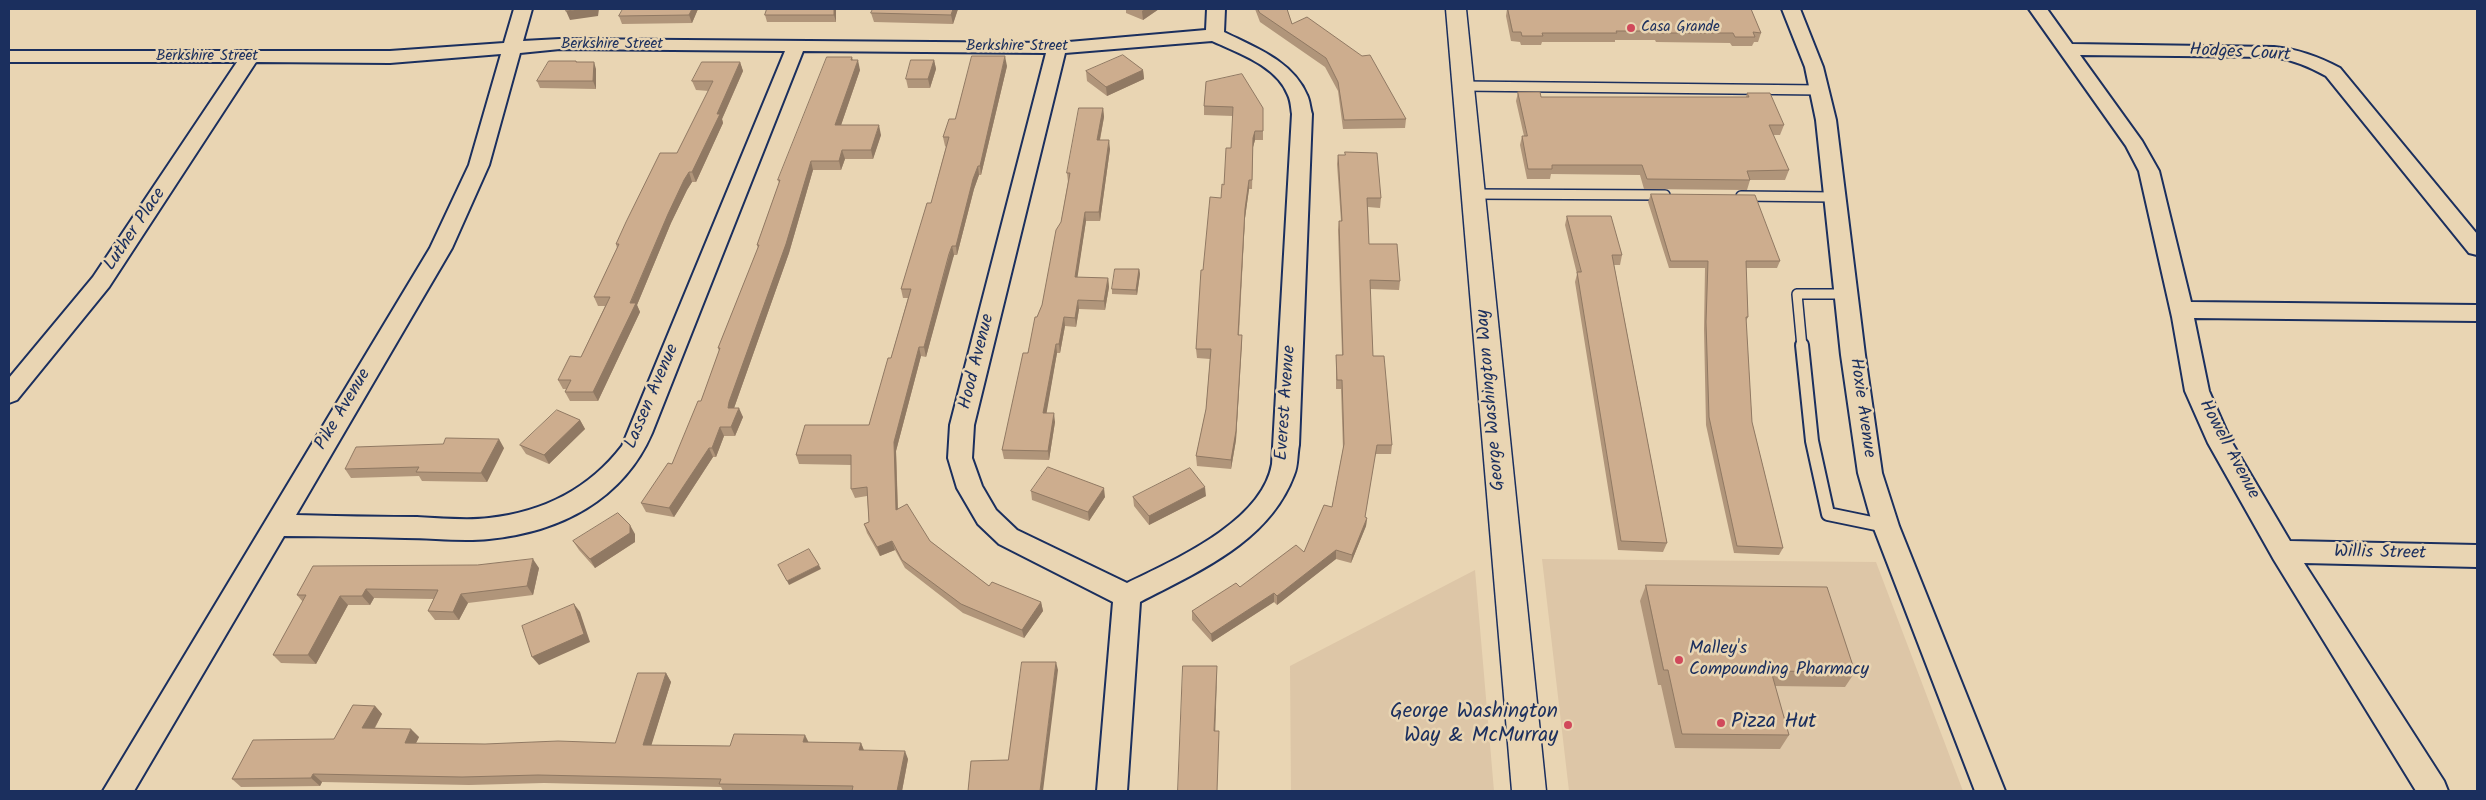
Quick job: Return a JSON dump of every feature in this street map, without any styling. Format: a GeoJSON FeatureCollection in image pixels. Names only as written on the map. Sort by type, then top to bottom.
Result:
{"type":"FeatureCollection","features":[{"type":"Feature","properties":{"kind":"main road","name":"George Washington Way"},"geometry":{"type":"LineString","coordinates":[[1456,9],[1529,791]]}},
{"type":"Feature","properties":{"kind":"street","name":"Pike Avenue"},"geometry":{"type":"LineString","coordinates":[[118,791],[440,248],[462,205],[479,165],[523,9]]}},
{"type":"Feature","properties":{"kind":"street"},"geometry":{"type":"LineString","coordinates":[[1214,35],[1216,9]]}},
{"type":"Feature","properties":{"kind":"street","name":"Hoxie Avenue"},"geometry":{"type":"LineString","coordinates":[[1792,9],[1814,67],[1826,120],[1864,440],[1870,473],[1886,526],[1990,791]]}},
{"type":"Feature","properties":{"kind":"street","name":"Howell Avenue"},"geometry":{"type":"LineString","coordinates":[[2038,9],[2135,145],[2148,171],[2181,310],[2197,391],[2220,443],[2283,552],[2433,791]]}},
{"type":"Feature","properties":{"kind":"street","name":"Berkshire Street"},"geometry":{"type":"LineString","coordinates":[[9,56],[390,57],[560,44],[1057,48],[1214,35]]}},
{"type":"Feature","properties":{"kind":"street","name":"Everest Avenue"},"geometry":{"type":"LineString","coordinates":[[1127,596],[1194,560],[1224,541],[1254,517],[1271,496],[1282,475],[1287,445],[1302,114],[1297,94],[1287,79],[1255,56],[1214,35]]}},
{"type":"Feature","properties":{"kind":"street","name":"Lassen Avenue"},"geometry":{"type":"LineString","coordinates":[[275,525],[488,529],[527,522],[559,511],[593,492],[617,471],[632,450],[640,433],[796,46]]}},
{"type":"Feature","properties":{"kind":"street","name":"Hood Avenue"},"geometry":{"type":"LineString","coordinates":[[1057,48],[962,425],[960,458],[970,488],[987,517],[1008,537],[1127,596]]}},
{"type":"Feature","properties":{"kind":"street","name":"Hodges Court"},"geometry":{"type":"LineString","coordinates":[[2066,49],[2274,52],[2293,54],[2316,63],[2333,72],[2477,248]]}},
{"type":"Feature","properties":{"kind":"street","name":"Luther Place"},"geometry":{"type":"LineString","coordinates":[[9,394],[101,282],[250,57]]}},
{"type":"Feature","properties":{"kind":"street"},"geometry":{"type":"LineString","coordinates":[[2181,310],[2477,313]]}},
{"type":"Feature","properties":{"kind":"street","name":"Willis Street"},"geometry":{"type":"LineString","coordinates":[[2283,552],[2477,556]]}},
{"type":"Feature","properties":{"kind":"street"},"geometry":{"type":"LineString","coordinates":[[1112,791],[1127,596]]}},
{"type":"Feature","properties":{"kind":"lane"},"geometry":{"type":"LineString","coordinates":[[1463,86],[1820,90]]}},
{"type":"Feature","properties":{"kind":"lane"},"geometry":{"type":"LineString","coordinates":[[1473,194],[1678,195]]}},
{"type":"Feature","properties":{"kind":"lane"},"geometry":{"type":"LineString","coordinates":[[1727,196],[1834,197]]}},
{"type":"Feature","properties":{"kind":"lane"},"geometry":{"type":"LineString","coordinates":[[1846,294],[1797,294],[1812,441],[1828,514],[1886,526]]}},
{"type":"Feature","properties":{"kind":"shaded area"},"geometry":{"type":"Polygon","coordinates":[[[1542,559],[1876,562],[1963,791],[1569,791],[1542,559]]]}},
{"type":"Feature","properties":{"kind":"shaded area"},"geometry":{"type":"Polygon","coordinates":[[[1475,570],[1494,791],[1291,791],[1290,666],[1475,570]]]}},
{"type":"Feature","properties":{"kind":"building"},"geometry":{"type":"Polygon","coordinates":[[[567,9],[583,9],[566,11],[567,9]]]}},
{"type":"Feature","properties":{"kind":"building"},"geometry":{"type":"Polygon","coordinates":[[[623,9],[692,9],[689,15],[619,16],[623,9]]]}},
{"type":"Feature","properties":{"kind":"building"},"geometry":{"type":"Polygon","coordinates":[[[767,9],[834,9],[834,15],[765,15],[767,9]]]}},
{"type":"Feature","properties":{"kind":"building"},"geometry":{"type":"Polygon","coordinates":[[[873,9],[953,9],[951,15],[871,13],[873,9]]]}},
{"type":"Feature","properties":{"kind":"building"},"geometry":{"type":"Polygon","coordinates":[[[1258,9],[1287,9],[1292,24],[1307,17],[1362,56],[1370,55],[1406,119],[1344,120],[1338,82],[1326,58],[1260,13],[1258,9]]]}},
{"type":"Feature","properties":{"kind":"building","name":"Casa Grande"},"geometry":{"type":"Polygon","coordinates":[[[1508,9],[1751,9],[1761,33],[1753,32],[1755,37],[1735,37],[1733,33],[1658,33],[1657,31],[1542,33],[1543,36],[1522,36],[1521,32],[1513,32],[1508,9]]]}},
{"type":"Feature","properties":{"kind":"building"},"geometry":{"type":"Polygon","coordinates":[[[1123,55],[1143,70],[1106,87],[1086,71],[1123,55]]]}},
{"type":"Feature","properties":{"kind":"building"},"geometry":{"type":"Polygon","coordinates":[[[972,56],[1005,56],[980,166],[978,166],[973,179],[956,246],[952,246],[949,254],[924,347],[919,347],[894,442],[896,510],[907,504],[930,541],[989,586],[992,582],[1041,602],[1022,630],[961,604],[902,560],[892,541],[877,547],[864,524],[869,522],[867,487],[851,489],[851,455],[796,455],[805,425],[869,425],[888,358],[891,358],[911,289],[901,289],[927,203],[931,203],[949,137],[943,137],[949,119],[955,119],[972,56]]]}},
{"type":"Feature","properties":{"kind":"building"},"geometry":{"type":"Polygon","coordinates":[[[827,57],[852,57],[851,60],[858,60],[835,125],[879,125],[871,150],[842,150],[839,161],[811,161],[786,244],[729,402],[728,408],[739,408],[731,427],[720,427],[712,448],[709,448],[669,508],[641,503],[668,463],[672,464],[698,401],[701,401],[720,348],[718,348],[759,245],[757,245],[780,180],[778,180],[827,57]]]}},
{"type":"Feature","properties":{"kind":"building"},"geometry":{"type":"Polygon","coordinates":[[[911,60],[934,60],[928,79],[906,79],[911,60]]]}},
{"type":"Feature","properties":{"kind":"building"},"geometry":{"type":"Polygon","coordinates":[[[549,61],[594,62],[593,81],[537,81],[549,61]]]}},
{"type":"Feature","properties":{"kind":"building"},"geometry":{"type":"Polygon","coordinates":[[[702,62],[740,62],[717,114],[720,114],[692,172],[689,172],[684,180],[668,214],[630,303],[636,303],[593,392],[565,392],[571,380],[558,380],[570,356],[581,357],[610,297],[594,297],[619,244],[616,244],[626,222],[660,153],[677,153],[713,81],[692,81],[702,62]]]}},
{"type":"Feature","properties":{"kind":"building"},"geometry":{"type":"Polygon","coordinates":[[[1242,74],[1263,108],[1263,131],[1255,131],[1253,138],[1252,180],[1249,180],[1245,209],[1238,335],[1242,335],[1236,431],[1231,460],[1196,456],[1206,409],[1211,349],[1196,349],[1201,270],[1203,270],[1210,197],[1221,198],[1222,184],[1224,185],[1226,148],[1231,148],[1233,107],[1204,106],[1206,82],[1242,74]]]}},
{"type":"Feature","properties":{"kind":"building"},"geometry":{"type":"Polygon","coordinates":[[[1518,92],[1540,92],[1541,97],[1749,97],[1747,93],[1770,93],[1784,125],[1769,125],[1789,170],[1747,171],[1750,180],[1647,179],[1642,165],[1552,165],[1552,169],[1528,169],[1522,136],[1527,136],[1518,92]]]}},
{"type":"Feature","properties":{"kind":"building"},"geometry":{"type":"Polygon","coordinates":[[[1079,108],[1103,108],[1097,140],[1109,140],[1099,212],[1085,212],[1075,277],[1108,278],[1104,301],[1078,300],[1075,318],[1064,317],[1059,344],[1056,344],[1043,413],[1054,413],[1048,451],[1002,450],[1023,353],[1028,353],[1035,317],[1037,317],[1042,305],[1056,230],[1061,222],[1070,173],[1067,173],[1079,108]]]}},
{"type":"Feature","properties":{"kind":"building"},"geometry":{"type":"Polygon","coordinates":[[[1345,152],[1377,153],[1381,198],[1367,198],[1369,244],[1397,244],[1400,281],[1370,280],[1373,356],[1384,356],[1392,445],[1377,445],[1365,517],[1367,518],[1352,555],[1336,550],[1277,596],[1274,593],[1211,634],[1192,611],[1236,583],[1240,587],[1296,545],[1304,552],[1324,505],[1332,507],[1344,444],[1342,380],[1337,380],[1336,355],[1343,355],[1339,221],[1342,221],[1338,155],[1345,155],[1345,152]]]}},
{"type":"Feature","properties":{"kind":"building"},"geometry":{"type":"Polygon","coordinates":[[[1651,194],[1755,195],[1780,261],[1746,261],[1748,317],[1746,317],[1752,422],[1783,548],[1737,546],[1709,417],[1706,322],[1708,261],[1671,261],[1651,194]]]}},
{"type":"Feature","properties":{"kind":"building"},"geometry":{"type":"Polygon","coordinates":[[[1567,216],[1611,216],[1622,255],[1612,255],[1667,543],[1621,541],[1577,272],[1581,272],[1567,216]]]}},
{"type":"Feature","properties":{"kind":"building"},"geometry":{"type":"Polygon","coordinates":[[[1115,269],[1139,269],[1136,290],[1112,289],[1115,269]]]}},
{"type":"Feature","properties":{"kind":"building"},"geometry":{"type":"Polygon","coordinates":[[[557,410],[580,420],[544,455],[520,445],[557,410]]]}},
{"type":"Feature","properties":{"kind":"building"},"geometry":{"type":"Polygon","coordinates":[[[446,438],[499,439],[481,473],[416,472],[419,467],[345,469],[356,447],[443,444],[446,438]]]}},
{"type":"Feature","properties":{"kind":"building"},"geometry":{"type":"Polygon","coordinates":[[[1048,467],[1104,488],[1088,512],[1031,491],[1048,467]]]}},
{"type":"Feature","properties":{"kind":"building"},"geometry":{"type":"Polygon","coordinates":[[[1190,468],[1205,487],[1149,516],[1133,497],[1190,468]]]}},
{"type":"Feature","properties":{"kind":"building"},"geometry":{"type":"Polygon","coordinates":[[[618,513],[630,525],[630,533],[590,559],[573,541],[618,513]]]}},
{"type":"Feature","properties":{"kind":"building"},"geometry":{"type":"Polygon","coordinates":[[[809,549],[819,565],[787,581],[778,565],[809,549]]]}},
{"type":"Feature","properties":{"kind":"building"},"geometry":{"type":"Polygon","coordinates":[[[533,559],[527,586],[461,594],[453,612],[428,611],[438,590],[366,589],[362,596],[340,596],[308,655],[273,655],[306,595],[297,595],[313,566],[477,565],[533,559]]]}},
{"type":"Feature","properties":{"kind":"building"},"geometry":{"type":"Polygon","coordinates":[[[1646,585],[1827,587],[1855,672],[1771,671],[1789,735],[1682,734],[1668,670],[1664,670],[1646,585]]]}},
{"type":"Feature","properties":{"kind":"building"},"geometry":{"type":"Polygon","coordinates":[[[574,604],[584,634],[532,657],[522,626],[574,604]]]}},
{"type":"Feature","properties":{"kind":"building"},"geometry":{"type":"Polygon","coordinates":[[[1022,662],[1056,662],[1040,791],[968,791],[971,761],[1008,760],[1022,662]]]}},
{"type":"Feature","properties":{"kind":"building"},"geometry":{"type":"Polygon","coordinates":[[[1183,666],[1217,666],[1214,731],[1219,731],[1217,791],[1178,791],[1183,666]]]}},
{"type":"Feature","properties":{"kind":"building"},"geometry":{"type":"Polygon","coordinates":[[[638,673],[666,673],[643,745],[730,746],[734,734],[805,735],[803,742],[861,743],[859,750],[905,751],[897,791],[852,791],[853,786],[719,784],[721,779],[538,775],[462,777],[313,774],[311,778],[232,779],[253,740],[334,739],[353,705],[375,706],[362,728],[411,729],[405,743],[485,744],[558,741],[615,743],[638,673]]]}},
{"type":"Feature","properties":{"kind":"place","name":"Casa Grande"},"geometry":{"type":"Point","coordinates":[1631,28]}},
{"type":"Feature","properties":{"kind":"place","name":"Malley's Compounding Pharmacy"},"geometry":{"type":"Point","coordinates":[1679,660]}},
{"type":"Feature","properties":{"kind":"place","name":"Pizza Hut"},"geometry":{"type":"Point","coordinates":[1721,723]}},
{"type":"Feature","properties":{"kind":"place","name":"George Washington Way & McMurray"},"geometry":{"type":"Point","coordinates":[1568,725]}}]}
